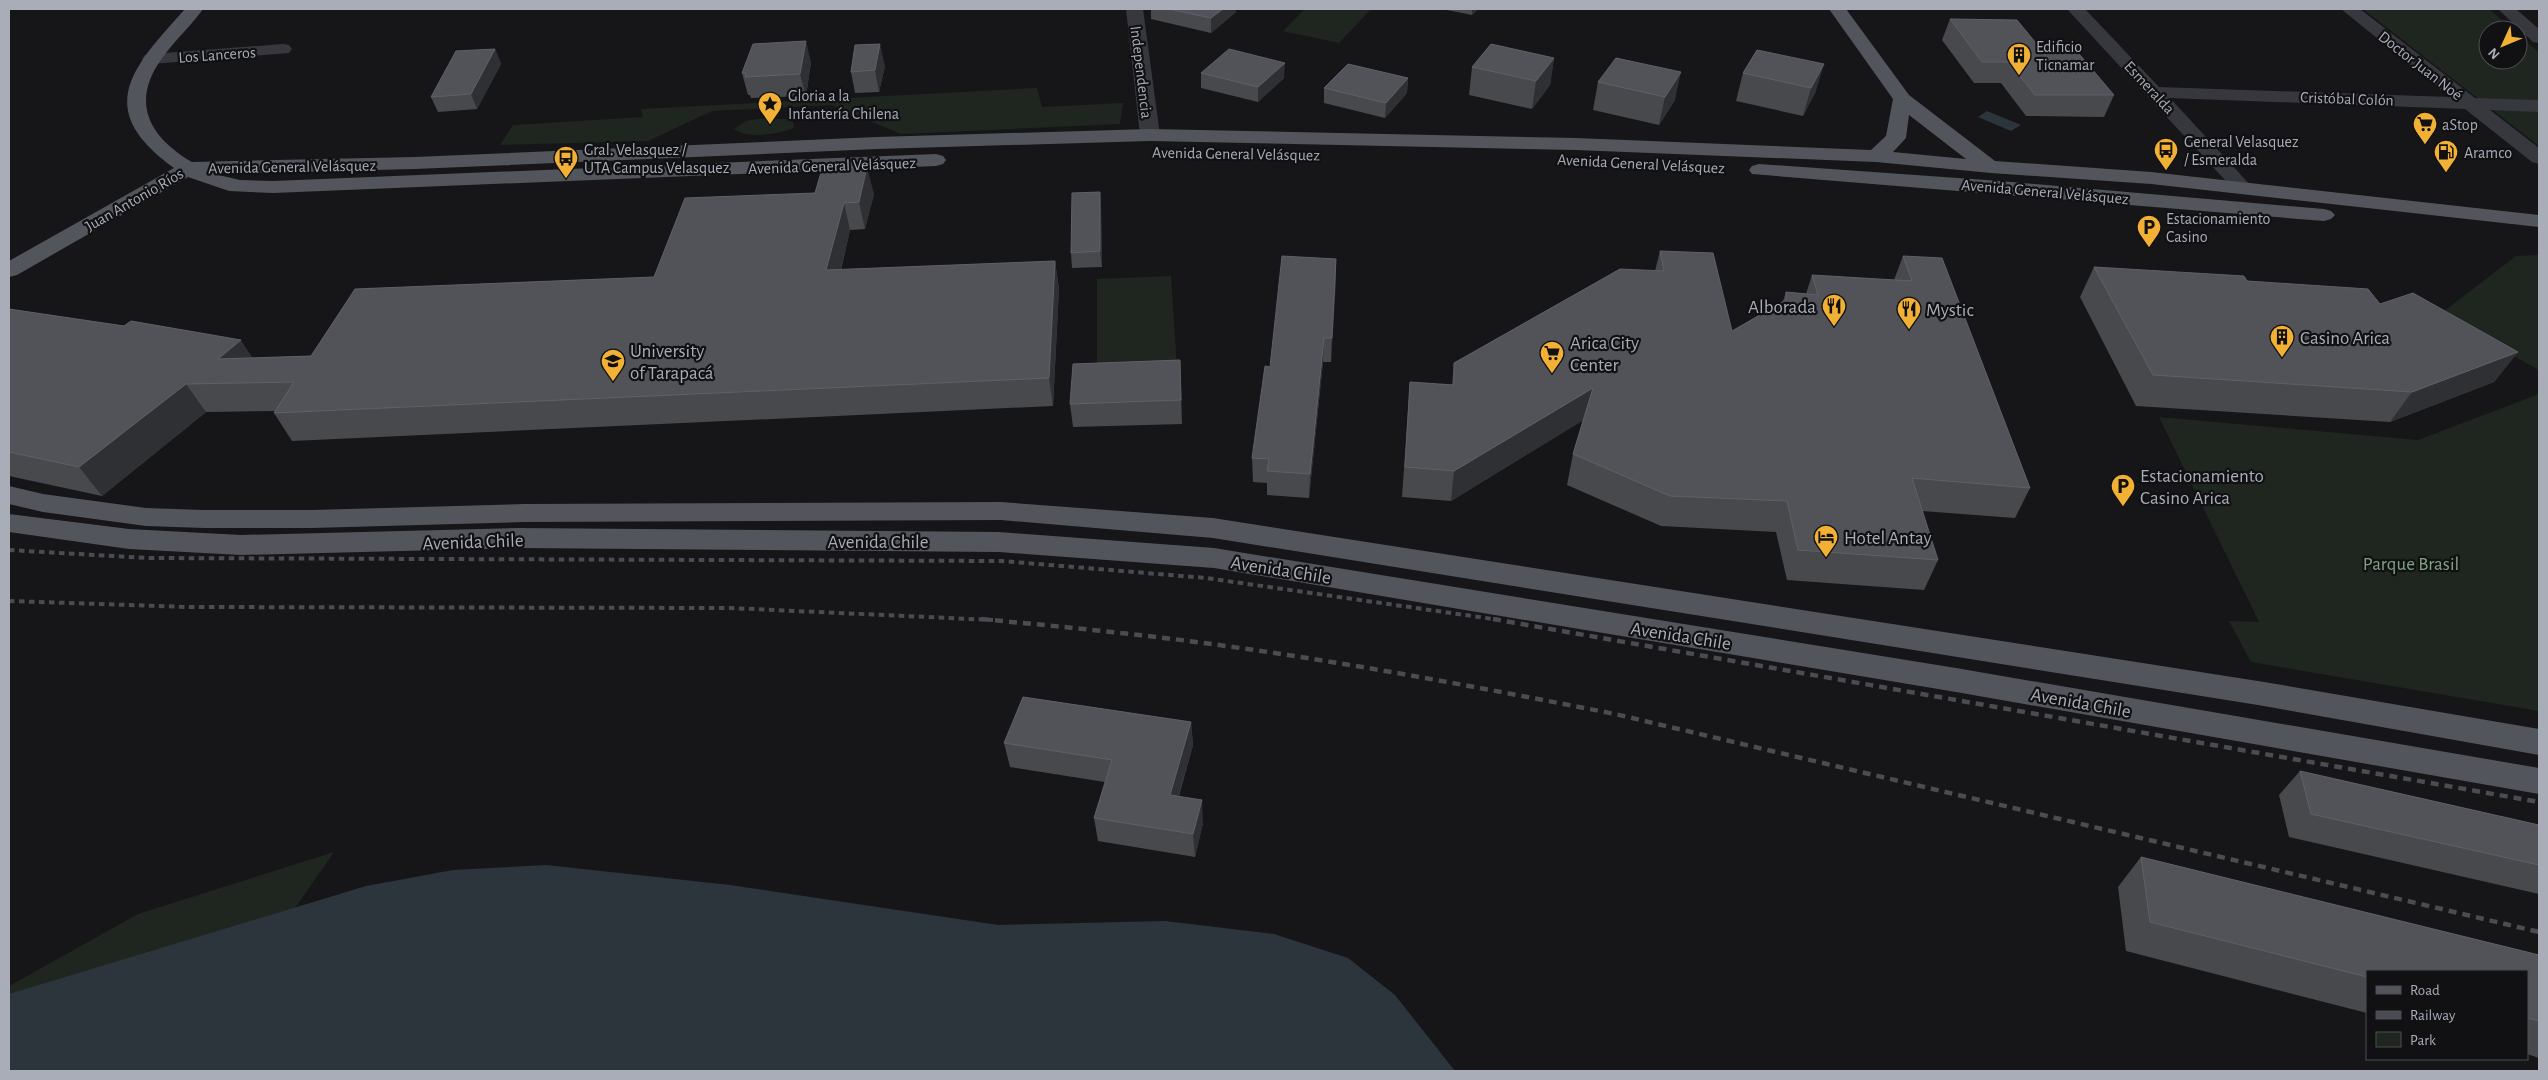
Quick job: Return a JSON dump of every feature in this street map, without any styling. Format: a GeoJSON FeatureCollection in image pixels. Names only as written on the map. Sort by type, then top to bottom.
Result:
{"type":"FeatureCollection","features":[{"type":"Feature","properties":{"kind":"main road","name":"Juan Antonio Ríos"},"geometry":{"type":"LineString","coordinates":[[9,270],[189,168],[164,152],[142,126],[135,89],[151,59],[194,9]]}},
{"type":"Feature","properties":{"kind":"main road"},"geometry":{"type":"LineString","coordinates":[[1838,9],[1902,99],[1938,129],[1991,167],[2000,187]]}},
{"type":"Feature","properties":{"kind":"main road"},"geometry":{"type":"LineString","coordinates":[[1876,156],[1896,138],[1902,99]]}},
{"type":"Feature","properties":{"kind":"main road","name":"Avenida General Velásquez"},"geometry":{"type":"LineString","coordinates":[[189,168],[415,163],[877,143],[1150,134],[1576,144],[1876,156],[1991,167],[2152,178],[2539,221]]}},
{"type":"Feature","properties":{"kind":"main road","name":"Avenida General Velásquez"},"geometry":{"type":"LineString","coordinates":[[189,168],[218,182],[256,187],[405,183],[1153,151],[1593,159],[2000,187],[2496,230],[2539,237]]}},
{"type":"Feature","properties":{"kind":"main road","name":"Avenida Chile"},"geometry":{"type":"LineString","coordinates":[[9,495],[43,503],[146,517],[214,519],[312,519],[544,513],[1001,511],[1213,528],[2162,678],[2539,742]]}},
{"type":"Feature","properties":{"kind":"main road"},"geometry":{"type":"LineString","coordinates":[[1030,545],[1038,514]]}},
{"type":"Feature","properties":{"kind":"main road","name":"Avenida Chile"},"geometry":{"type":"LineString","coordinates":[[9,522],[130,539],[241,545],[518,538],[999,542],[1214,558],[2177,718],[2539,781]]}},
{"type":"Feature","properties":{"kind":"main road"},"geometry":{"type":"LineString","coordinates":[[2162,678],[2177,718]]}},
{"type":"Feature","properties":{"kind":"street","name":"Independencia"},"geometry":{"type":"LineString","coordinates":[[1134,9],[1150,134]]}},
{"type":"Feature","properties":{"kind":"street","name":"Esmeralda"},"geometry":{"type":"LineString","coordinates":[[2076,9],[2243,188]]}},
{"type":"Feature","properties":{"kind":"street","name":"Doctor Juan Noé"},"geometry":{"type":"LineString","coordinates":[[2350,9],[2539,158]]}},
{"type":"Feature","properties":{"kind":"street"},"geometry":{"type":"LineString","coordinates":[[2506,9],[2539,38]]}},
{"type":"Feature","properties":{"kind":"street","name":"Los Lanceros"},"geometry":{"type":"LineString","coordinates":[[151,59],[283,49]]}},
{"type":"Feature","properties":{"kind":"street","name":"Cristóbal Colón"},"geometry":{"type":"LineString","coordinates":[[2154,92],[2539,106]]}},
{"type":"Feature","properties":{"kind":"green space"},"geometry":{"type":"Polygon","coordinates":[[[1305,9],[1371,9],[1339,43],[1283,31],[1305,9]]]}},
{"type":"Feature","properties":{"kind":"green space"},"geometry":{"type":"Polygon","coordinates":[[[2363,9],[2489,9],[2502,20],[2478,20],[2478,70],[2528,70],[2528,43],[2539,53],[2539,146],[2363,9]]]}},
{"type":"Feature","properties":{"kind":"green space"},"geometry":{"type":"Polygon","coordinates":[[[1037,88],[1042,107],[1123,103],[1120,124],[901,134],[831,105],[712,111],[648,141],[500,145],[513,125],[643,117],[641,109],[1037,88]]]}},
{"type":"Feature","properties":{"kind":"green space"},"geometry":{"type":"Polygon","coordinates":[[[787,119],[793,122],[794,128],[764,135],[748,134],[734,129],[746,121],[787,119]]]}},
{"type":"Feature","properties":{"kind":"green space"},"geometry":{"type":"Polygon","coordinates":[[[2539,255],[2539,370],[2439,315],[2516,256],[2539,255]]]}},
{"type":"Feature","properties":{"kind":"green space"},"geometry":{"type":"Polygon","coordinates":[[[1171,276],[1177,368],[1097,372],[1097,279],[1171,276]]]}},
{"type":"Feature","properties":{"kind":"green space","name":"Parque Brasil"},"geometry":{"type":"Polygon","coordinates":[[[2539,394],[2539,711],[2251,662],[2229,621],[2259,622],[2159,417],[2418,440],[2539,394]]]}},
{"type":"Feature","properties":{"kind":"green space"},"geometry":{"type":"Polygon","coordinates":[[[334,852],[289,917],[1051,1071],[9,1071],[9,986],[138,914],[334,852]]]}},
{"type":"Feature","properties":{"kind":"shaded area"},"geometry":{"type":"Polygon","coordinates":[[[1987,111],[2021,125],[2011,131],[1978,117],[1987,111]]]}},
{"type":"Feature","properties":{"kind":"shaded area"},"geometry":{"type":"Polygon","coordinates":[[[546,865],[730,885],[998,925],[1165,921],[1274,934],[1348,958],[1395,995],[1455,1071],[9,1071],[9,994],[366,886],[453,870],[546,865]]]}},
{"type":"Feature","properties":{"kind":"building"},"geometry":{"type":"Polygon","coordinates":[[[1169,9],[1223,9],[1211,18],[1169,9]]]}},
{"type":"Feature","properties":{"kind":"building"},"geometry":{"type":"Polygon","coordinates":[[[1950,19],[2017,20],[2040,48],[2074,48],[2114,95],[2035,95],[2009,62],[1982,62],[1950,19]]]}},
{"type":"Feature","properties":{"kind":"building"},"geometry":{"type":"Polygon","coordinates":[[[806,41],[800,74],[745,77],[746,73],[742,73],[753,44],[806,41]]]}},
{"type":"Feature","properties":{"kind":"building"},"geometry":{"type":"Polygon","coordinates":[[[880,44],[875,70],[851,72],[855,45],[880,44]]]}},
{"type":"Feature","properties":{"kind":"building"},"geometry":{"type":"Polygon","coordinates":[[[1491,44],[1554,58],[1536,81],[1472,67],[1491,44]]]}},
{"type":"Feature","properties":{"kind":"building"},"geometry":{"type":"Polygon","coordinates":[[[495,49],[471,94],[431,97],[456,51],[495,49]]]}},
{"type":"Feature","properties":{"kind":"building"},"geometry":{"type":"Polygon","coordinates":[[[1229,49],[1285,63],[1258,87],[1201,73],[1229,49]]]}},
{"type":"Feature","properties":{"kind":"building"},"geometry":{"type":"Polygon","coordinates":[[[1757,50],[1824,64],[1811,88],[1743,73],[1757,50]]]}},
{"type":"Feature","properties":{"kind":"building"},"geometry":{"type":"Polygon","coordinates":[[[1616,58],[1681,72],[1665,97],[1598,82],[1616,58]]]}},
{"type":"Feature","properties":{"kind":"building"},"geometry":{"type":"Polygon","coordinates":[[[1348,64],[1408,78],[1386,103],[1324,88],[1348,64]]]}},
{"type":"Feature","properties":{"kind":"building"},"geometry":{"type":"Polygon","coordinates":[[[867,167],[859,202],[844,203],[826,270],[1055,261],[1049,378],[274,413],[294,382],[186,384],[79,467],[9,452],[9,309],[124,326],[131,321],[241,340],[218,359],[311,356],[355,289],[654,277],[685,198],[815,193],[822,169],[867,167]]]}},
{"type":"Feature","properties":{"kind":"building"},"geometry":{"type":"Polygon","coordinates":[[[1100,192],[1100,251],[1071,253],[1072,193],[1100,192]]]}},
{"type":"Feature","properties":{"kind":"building"},"geometry":{"type":"Polygon","coordinates":[[[1660,251],[1713,253],[1732,331],[1786,300],[1786,292],[1818,295],[1812,275],[1912,281],[1903,256],[1942,258],[2030,488],[1912,478],[1938,560],[1798,550],[1787,501],[1670,496],[1573,454],[1593,388],[1454,471],[1405,467],[1410,382],[1454,385],[1454,363],[1620,269],[1664,271],[1660,251]]]}},
{"type":"Feature","properties":{"kind":"building"},"geometry":{"type":"Polygon","coordinates":[[[1282,256],[1336,259],[1332,338],[1324,338],[1310,474],[1267,471],[1269,459],[1252,458],[1265,366],[1270,367],[1282,256]]]}},
{"type":"Feature","properties":{"kind":"building","name":"Casino Arica"},"geometry":{"type":"Polygon","coordinates":[[[2094,267],[2244,276],[2247,281],[2368,289],[2380,304],[2413,293],[2518,352],[2412,392],[2153,375],[2094,267]]]}},
{"type":"Feature","properties":{"kind":"building"},"geometry":{"type":"Polygon","coordinates":[[[1180,360],[1181,400],[1070,404],[1073,364],[1180,360]]]}},
{"type":"Feature","properties":{"kind":"building"},"geometry":{"type":"Polygon","coordinates":[[[1023,697],[1191,722],[1170,795],[1202,800],[1193,834],[1094,818],[1112,760],[1004,743],[1023,697]]]}},
{"type":"Feature","properties":{"kind":"building"},"geometry":{"type":"Polygon","coordinates":[[[2300,771],[2539,825],[2539,865],[2311,814],[2300,771]]]}},
{"type":"Feature","properties":{"kind":"building"},"geometry":{"type":"Polygon","coordinates":[[[2141,857],[2539,955],[2539,1021],[2528,1018],[2528,970],[2366,970],[2366,977],[2150,922],[2141,857]]]}},
{"type":"Feature","properties":{"kind":"railway"},"geometry":{"type":"LineString","coordinates":[[9,550],[147,558],[1002,561],[1206,578],[1493,619]]}},
{"type":"Feature","properties":{"kind":"railway"},"geometry":{"type":"LineString","coordinates":[[9,601],[188,607],[730,608],[989,620]]}},
{"type":"Feature","properties":{"kind":"railway"},"geometry":{"type":"LineString","coordinates":[[981,619],[989,620]]}},
{"type":"Feature","properties":{"kind":"railway"},"geometry":{"type":"LineString","coordinates":[[1493,619],[1500,620]]}},
{"type":"Feature","properties":{"kind":"railway"},"geometry":{"type":"LineString","coordinates":[[1493,619],[2539,802]]}},
{"type":"Feature","properties":{"kind":"railway"},"geometry":{"type":"LineString","coordinates":[[989,620],[1199,642],[1437,680],[1615,714],[2539,932]]}},
{"type":"Feature","properties":{"kind":"place","name":"Edificio Ticnamar"},"geometry":{"type":"Point","coordinates":[2019,76]}},
{"type":"Feature","properties":{"kind":"place","name":"Gloria a la Infantería Chilena"},"geometry":{"type":"Point","coordinates":[770,125]}},
{"type":"Feature","properties":{"kind":"place","name":"aStop"},"geometry":{"type":"Point","coordinates":[2425,145]}},
{"type":"Feature","properties":{"kind":"place","name":"General Velasquez / Esmeralda"},"geometry":{"type":"Point","coordinates":[2166,171]}},
{"type":"Feature","properties":{"kind":"place","name":"Aramco"},"geometry":{"type":"Point","coordinates":[2446,173]}},
{"type":"Feature","properties":{"kind":"place","name":"Gral. Velasquez / UTA Campus Velasquez"},"geometry":{"type":"Point","coordinates":[566,179]}},
{"type":"Feature","properties":{"kind":"place","name":"Estacionamiento Casino"},"geometry":{"type":"Point","coordinates":[2149,248]}},
{"type":"Feature","properties":{"kind":"place","name":"Alborada"},"geometry":{"type":"Point","coordinates":[1834,327]}},
{"type":"Feature","properties":{"kind":"place","name":"Mystic"},"geometry":{"type":"Point","coordinates":[1909,330]}},
{"type":"Feature","properties":{"kind":"place","name":"Casino Arica"},"geometry":{"type":"Point","coordinates":[2282,358]}},
{"type":"Feature","properties":{"kind":"place","name":"Arica City Center"},"geometry":{"type":"Point","coordinates":[1552,374]}},
{"type":"Feature","properties":{"kind":"place","name":"University of Tarapacá"},"geometry":{"type":"Point","coordinates":[613,382]}},
{"type":"Feature","properties":{"kind":"place","name":"Estacionamiento Casino Arica"},"geometry":{"type":"Point","coordinates":[2123,507]}},
{"type":"Feature","properties":{"kind":"place","name":"Hotel Antay"},"geometry":{"type":"Point","coordinates":[1826,558]}}]}
